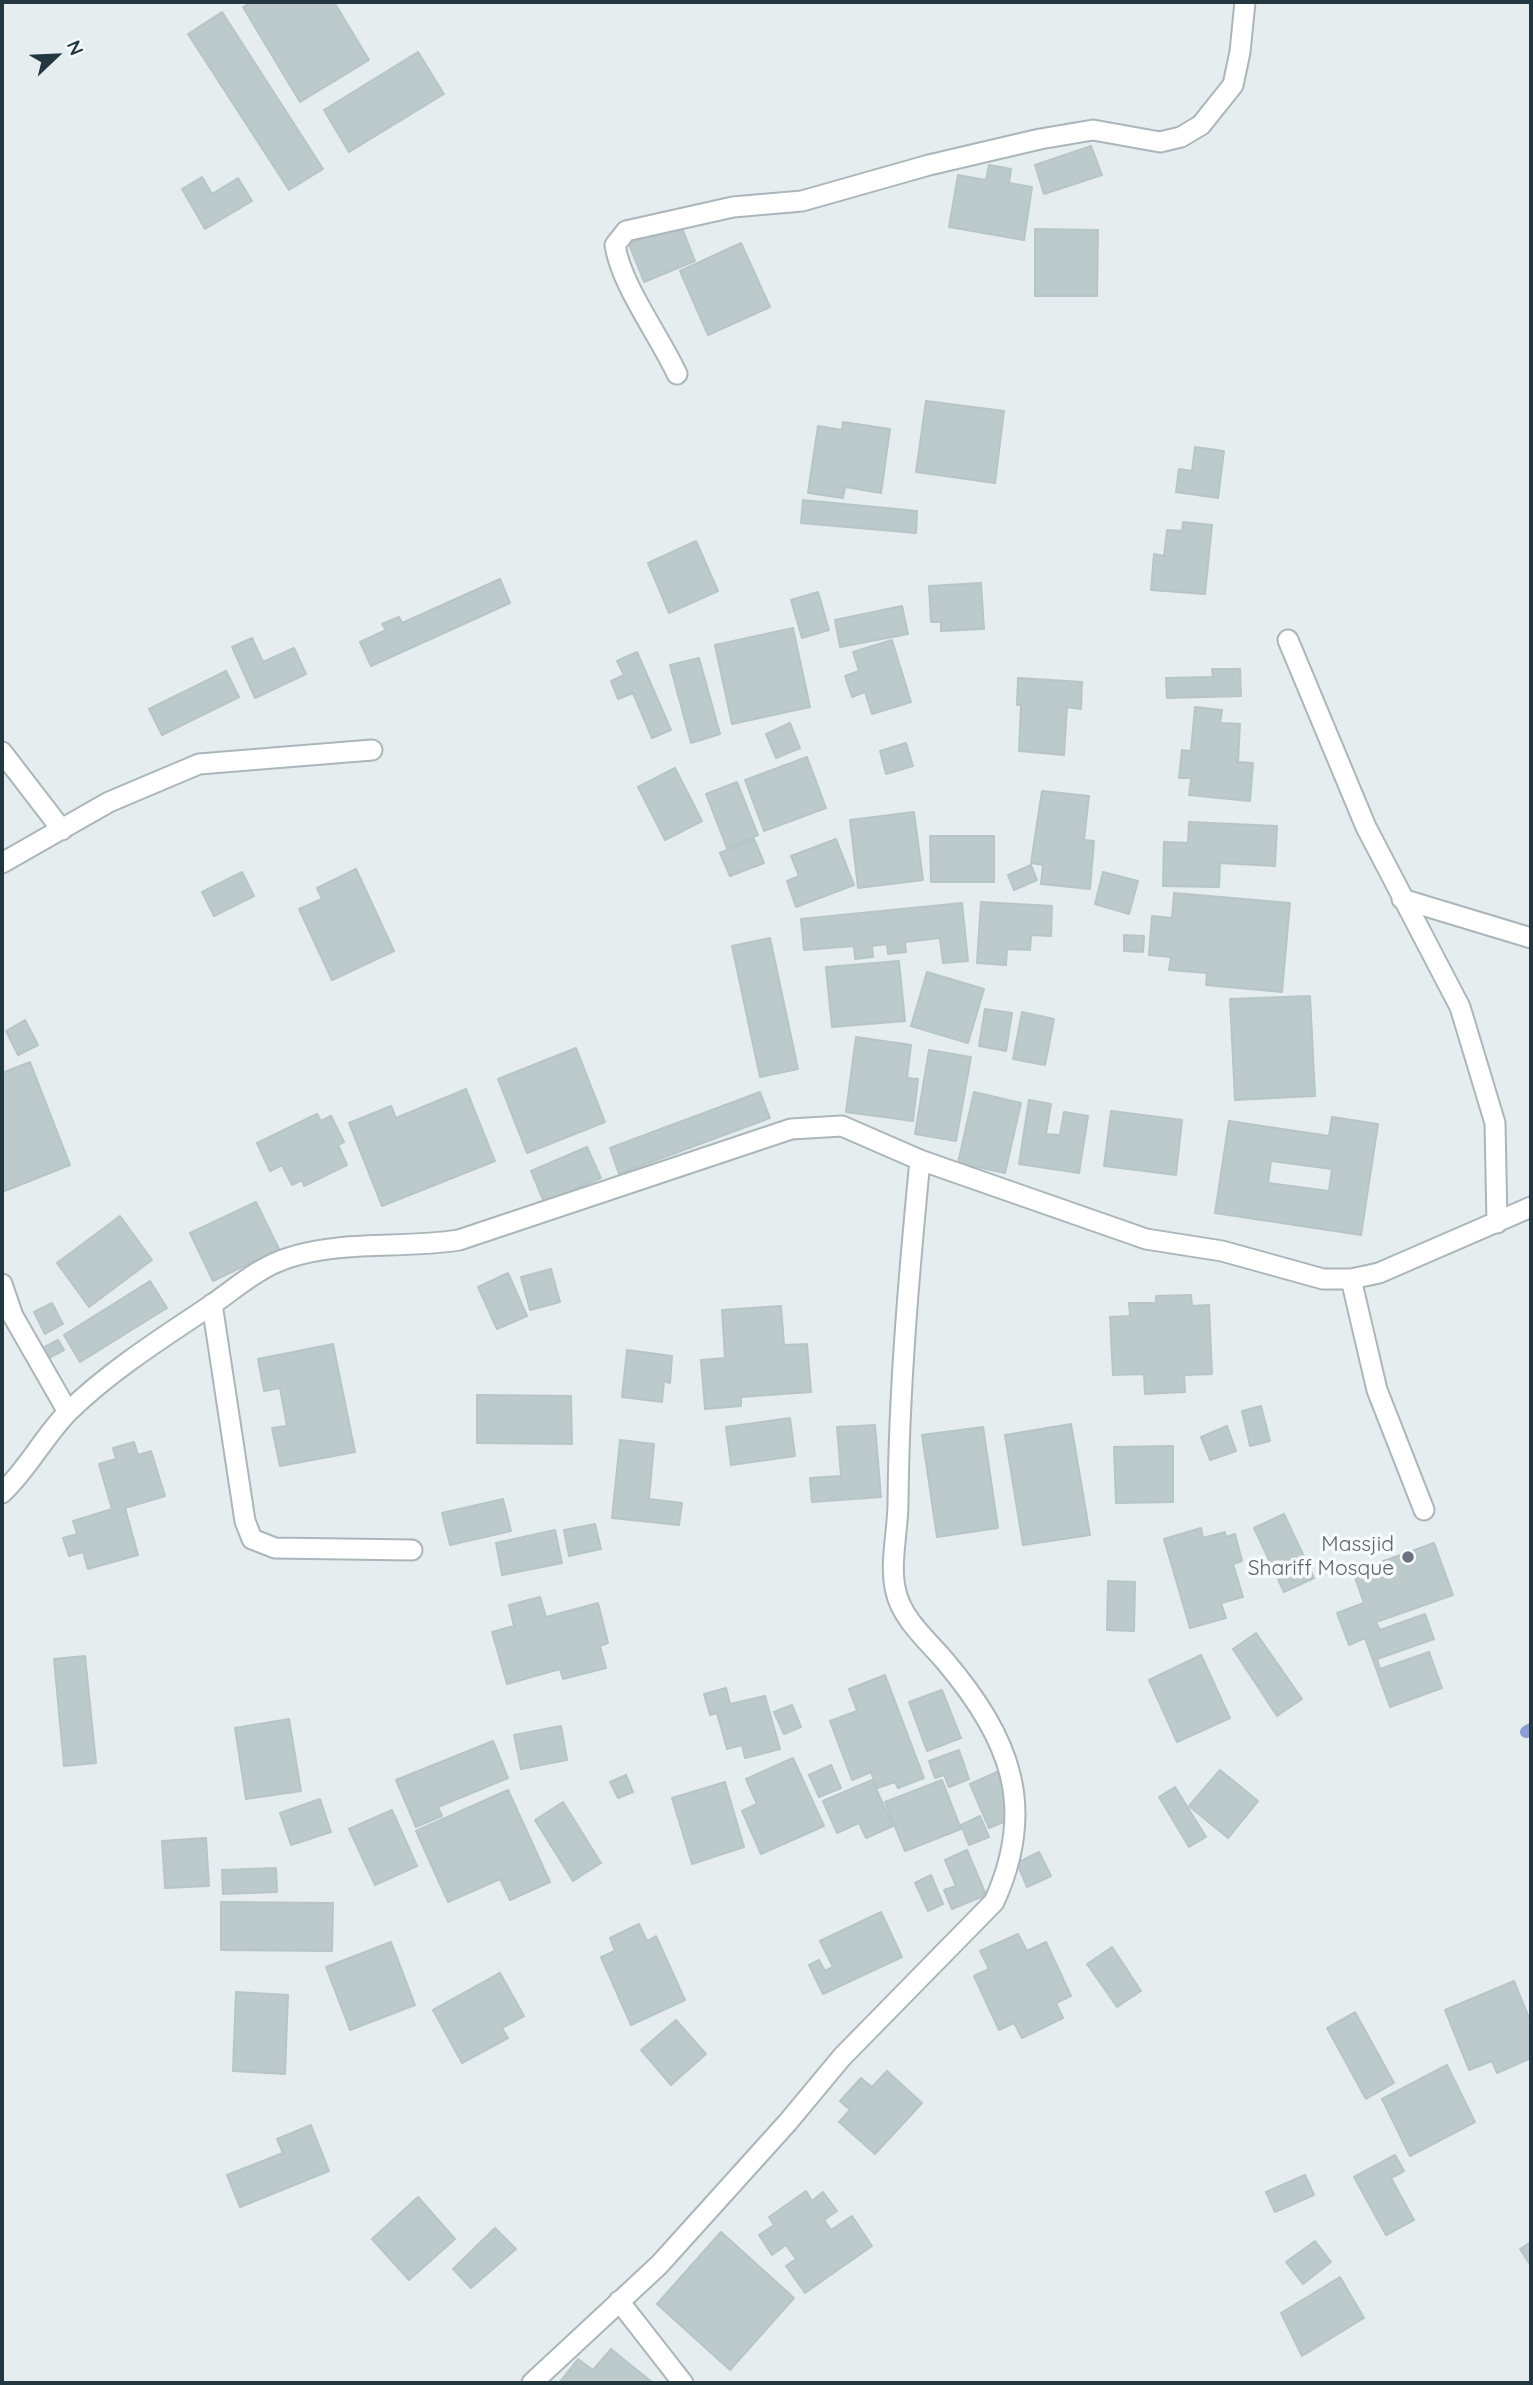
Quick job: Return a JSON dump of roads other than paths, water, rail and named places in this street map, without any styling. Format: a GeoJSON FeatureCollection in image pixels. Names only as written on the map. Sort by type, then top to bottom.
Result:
{"type":"FeatureCollection","features":[{"type":"Feature","properties":{"kind":"street"},"geometry":{"type":"LineString","coordinates":[[677,374],[662,341],[619,267],[615,245],[626,232],[733,206],[802,201],[929,165],[1054,136],[1093,130],[1160,142],[1181,137],[1201,125],[1233,85],[1240,52],[1245,2]]}},
{"type":"Feature","properties":{"kind":"street"},"geometry":{"type":"LineString","coordinates":[[1288,640],[1366,827],[1460,1007],[1495,1123],[1497,1223]]}},
{"type":"Feature","properties":{"kind":"street"},"geometry":{"type":"LineString","coordinates":[[2,863],[109,802],[199,764],[372,750]]}},
{"type":"Feature","properties":{"kind":"street"},"geometry":{"type":"LineString","coordinates":[[2,752],[62,830]]}},
{"type":"Feature","properties":{"kind":"street"},"geometry":{"type":"LineString","coordinates":[[1402,899],[1531,938]]}},
{"type":"Feature","properties":{"kind":"street"},"geometry":{"type":"LineString","coordinates":[[2,1493],[37,1455],[68,1412],[118,1371],[251,1276],[289,1257],[335,1246],[419,1246],[459,1240],[791,1129],[842,1126],[920,1160],[1146,1239],[1223,1251],[1323,1279],[1351,1279],[1379,1273],[1531,1207]]}},
{"type":"Feature","properties":{"kind":"street"},"geometry":{"type":"LineString","coordinates":[[532,2383],[659,2265],[788,2122],[842,2057],[994,1902],[1006,1867],[1015,1828],[1016,1798],[1009,1765],[975,1699],[912,1623],[895,1592],[898,1416],[920,1160]]}},
{"type":"Feature","properties":{"kind":"street"},"geometry":{"type":"LineString","coordinates":[[1351,1279],[1377,1390],[1424,1510]]}},
{"type":"Feature","properties":{"kind":"street"},"geometry":{"type":"LineString","coordinates":[[2,1284],[13,1316],[68,1412]]}},
{"type":"Feature","properties":{"kind":"street"},"geometry":{"type":"LineString","coordinates":[[212,1304],[244,1521],[252,1539],[275,1548],[412,1550]]}},
{"type":"Feature","properties":{"kind":"street"},"geometry":{"type":"LineString","coordinates":[[619,2301],[683,2383]]}},
{"type":"Feature","properties":{"kind":"waterway"},"geometry":{"type":"LineString","coordinates":[[1526,1732],[1531,1729]]}},
{"type":"Feature","properties":{"kind":"place","name":"Massjid Shariff Mosque"},"geometry":{"type":"Point","coordinates":[1408,1557]}}]}
